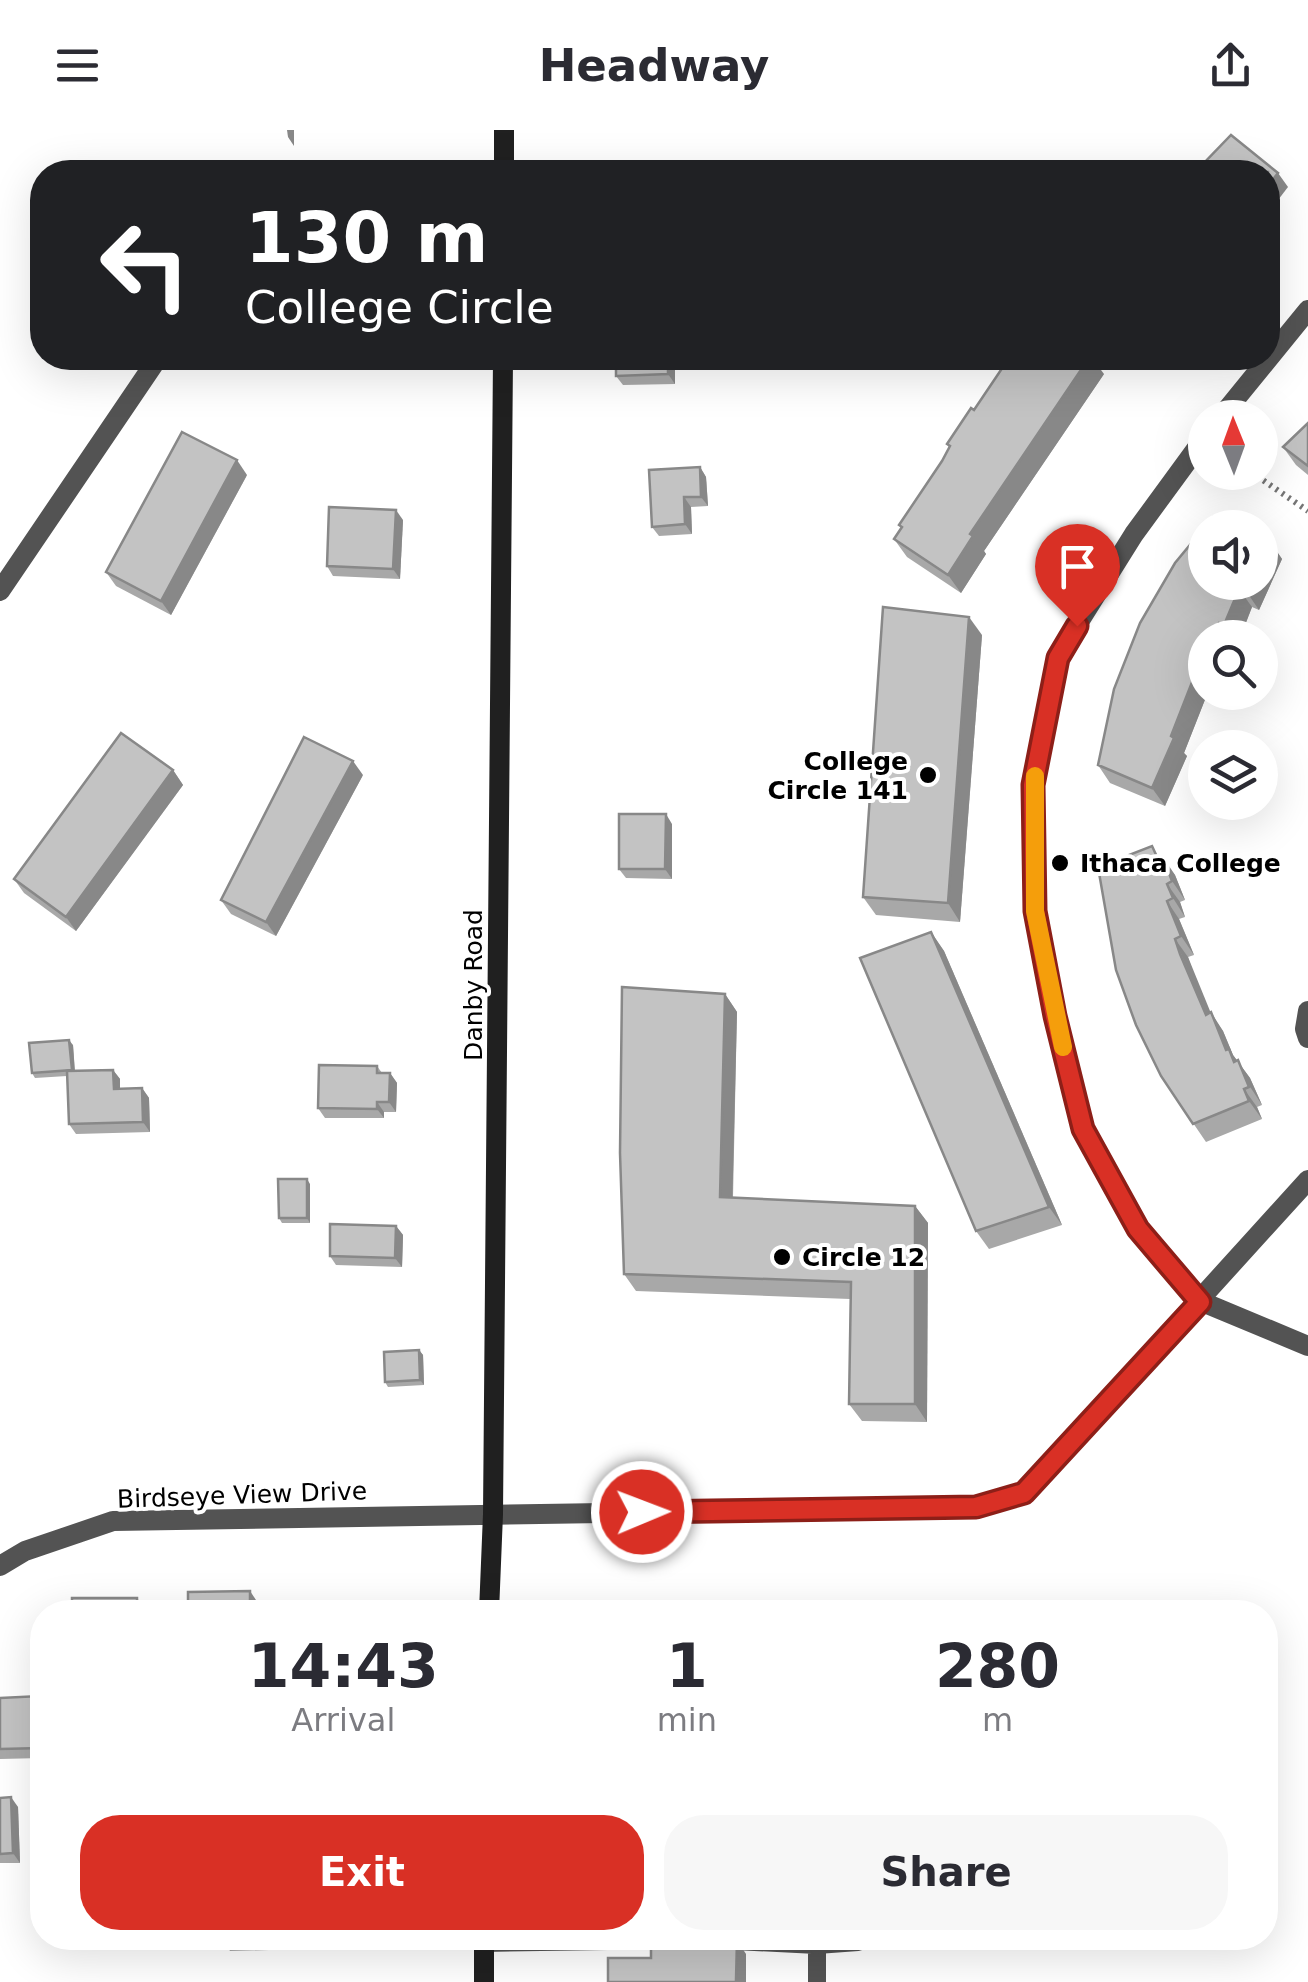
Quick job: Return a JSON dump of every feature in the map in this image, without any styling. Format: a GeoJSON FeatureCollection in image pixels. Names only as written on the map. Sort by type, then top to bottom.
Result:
{"type":"FeatureCollection","features":[{"type":"Feature","properties":{"kind":"main road"},"geometry":{"type":"LineString","coordinates":[[504,130],[504,160]]}},
{"type":"Feature","properties":{"kind":"main road","name":"Danby Road"},"geometry":{"type":"LineString","coordinates":[[489,1600],[502,370]]}},
{"type":"Feature","properties":{"kind":"main road"},"geometry":{"type":"LineString","coordinates":[[484,1950],[484,1982]]}},
{"type":"Feature","properties":{"kind":"street"},"geometry":{"type":"LineString","coordinates":[[1280,344],[1308,310]]}},
{"type":"Feature","properties":{"kind":"street"},"geometry":{"type":"LineString","coordinates":[[0,591],[150,370]]}},
{"type":"Feature","properties":{"kind":"street"},"geometry":{"type":"LineString","coordinates":[[1235,400],[1259,370]]}},
{"type":"Feature","properties":{"kind":"street"},"geometry":{"type":"LineString","coordinates":[[1188,461],[1134,534],[1058,658],[1033,785],[1035,911],[1055,1016],[1083,1129],[1138,1229],[1200,1302],[1308,1346]]}},
{"type":"Feature","properties":{"kind":"street"},"geometry":{"type":"LineString","coordinates":[[1308,1011],[1308,1038]]}},
{"type":"Feature","properties":{"kind":"street","name":"Birdseye View Drive"},"geometry":{"type":"LineString","coordinates":[[0,1566],[25,1552],[113,1521],[976,1507],[1024,1493],[1308,1180]]}},
{"type":"Feature","properties":{"kind":"lane"},"geometry":{"type":"LineString","coordinates":[[817,1950],[817,1982]]}},
{"type":"Feature","properties":{"kind":"path"},"geometry":{"type":"LineString","coordinates":[[1277,490],[1308,511]]}},
{"type":"Feature","properties":{"kind":"building"},"geometry":{"type":"Polygon","coordinates":[[[1231,135],[1262,160],[1207,160],[1231,135]]]}},
{"type":"Feature","properties":{"kind":"building"},"geometry":{"type":"Polygon","coordinates":[[[616,370],[668,370],[668,374],[616,376],[616,370]]]}},
{"type":"Feature","properties":{"kind":"building"},"geometry":{"type":"Polygon","coordinates":[[[1001,370],[1081,370],[970,534],[973,536],[948,575],[894,539],[902,527],[899,525],[942,461],[950,446],[947,444],[971,408],[974,410],[1001,370]]]}},
{"type":"Feature","properties":{"kind":"building"},"geometry":{"type":"Polygon","coordinates":[[[1308,423],[1308,466],[1283,447],[1308,423]]]}},
{"type":"Feature","properties":{"kind":"building"},"geometry":{"type":"Polygon","coordinates":[[[182,432],[237,460],[161,601],[106,572],[182,432]]]}},
{"type":"Feature","properties":{"kind":"building"},"geometry":{"type":"Polygon","coordinates":[[[700,467],[701,497],[684,497],[685,524],[652,527],[649,470],[700,467]]]}},
{"type":"Feature","properties":{"kind":"building"},"geometry":{"type":"Polygon","coordinates":[[[329,507],[396,510],[393,569],[327,566],[329,507]]]}},
{"type":"Feature","properties":{"kind":"building"},"geometry":{"type":"Polygon","coordinates":[[[1188,547],[1188,600],[1234,600],[1226,620],[1188,620],[1188,692],[1152,788],[1098,765],[1114,689],[1140,623],[1188,547]]]}},
{"type":"Feature","properties":{"kind":"building","name":"College Circle 141"},"geometry":{"type":"Polygon","coordinates":[[[883,607],[969,617],[948,903],[863,897],[883,607]]]}},
{"type":"Feature","properties":{"kind":"building"},"geometry":{"type":"Polygon","coordinates":[[[121,733],[173,770],[66,917],[14,879],[121,733]]]}},
{"type":"Feature","properties":{"kind":"building"},"geometry":{"type":"Polygon","coordinates":[[[304,737],[353,761],[266,922],[221,900],[304,737]]]}},
{"type":"Feature","properties":{"kind":"building"},"geometry":{"type":"Polygon","coordinates":[[[619,814],[666,814],[665,869],[619,869],[619,814]]]}},
{"type":"Feature","properties":{"kind":"building"},"geometry":{"type":"Polygon","coordinates":[[[1152,846],[1158,859],[1163,857],[1172,881],[1167,884],[1173,898],[1167,901],[1181,936],[1175,939],[1180,954],[1206,1015],[1211,1012],[1226,1050],[1229,1049],[1234,1062],[1238,1060],[1249,1087],[1244,1089],[1249,1101],[1193,1124],[1161,1076],[1136,1025],[1116,970],[1098,867],[1152,846]]]}},
{"type":"Feature","properties":{"kind":"building"},"geometry":{"type":"Polygon","coordinates":[[[931,932],[1049,1207],[976,1231],[860,958],[931,932]]]}},
{"type":"Feature","properties":{"kind":"building"},"geometry":{"type":"Polygon","coordinates":[[[622,987],[725,994],[720,1197],[915,1206],[915,1404],[849,1404],[851,1282],[624,1274],[620,1153],[622,987]]]}},
{"type":"Feature","properties":{"kind":"building"},"geometry":{"type":"Polygon","coordinates":[[[69,1040],[72,1070],[32,1073],[29,1043],[69,1040]]]}},
{"type":"Feature","properties":{"kind":"building"},"geometry":{"type":"Polygon","coordinates":[[[319,1065],[377,1066],[377,1073],[390,1073],[389,1102],[377,1102],[377,1109],[318,1108],[319,1065]]]}},
{"type":"Feature","properties":{"kind":"building"},"geometry":{"type":"Polygon","coordinates":[[[113,1070],[114,1089],[142,1088],[143,1122],[69,1124],[67,1071],[113,1070]]]}},
{"type":"Feature","properties":{"kind":"building"},"geometry":{"type":"Polygon","coordinates":[[[278,1179],[307,1179],[307,1218],[279,1218],[278,1179]]]}},
{"type":"Feature","properties":{"kind":"building"},"geometry":{"type":"Polygon","coordinates":[[[330,1224],[396,1226],[395,1258],[330,1256],[330,1224]]]}},
{"type":"Feature","properties":{"kind":"building"},"geometry":{"type":"Polygon","coordinates":[[[419,1350],[420,1380],[385,1382],[384,1352],[419,1350]]]}},
{"type":"Feature","properties":{"kind":"building"},"geometry":{"type":"Polygon","coordinates":[[[250,1591],[250,1600],[188,1600],[188,1592],[250,1591]]]}},
{"type":"Feature","properties":{"kind":"building"},"geometry":{"type":"Polygon","coordinates":[[[72,1598],[137,1598],[137,1600],[72,1598]]]}},
{"type":"Feature","properties":{"kind":"building"},"geometry":{"type":"Polygon","coordinates":[[[30,1696],[30,1748],[0,1749],[0,1698],[30,1696]]]}},
{"type":"Feature","properties":{"kind":"building"},"geometry":{"type":"Polygon","coordinates":[[[11,1797],[13,1853],[0,1854],[0,1798],[11,1797]]]}},
{"type":"Feature","properties":{"kind":"building"},"geometry":{"type":"Polygon","coordinates":[[[651,1950],[737,1950],[736,1980],[743,1982],[608,1982],[608,1958],[651,1958],[651,1950]]]}},
{"type":"Feature","properties":{"kind":"slow traffic"},"geometry":{"type":"LineString","coordinates":[[1035,776],[1035,911],[1063,1047]]}},
{"type":"Feature","properties":{"kind":"place","name":"College Circle 141"},"geometry":{"type":"Point","coordinates":[928,775]}},
{"type":"Feature","properties":{"kind":"place","name":"Ithaca College"},"geometry":{"type":"Point","coordinates":[1060,863]}},
{"type":"Feature","properties":{"kind":"place","name":"Circle 12"},"geometry":{"type":"Point","coordinates":[782,1257]}},
{"type":"Feature","properties":{"kind":"route"},"geometry":{"type":"LineString","coordinates":[[642,1512],[976,1507],[1024,1493],[1200,1302],[1138,1229],[1083,1129],[1055,1016],[1035,911],[1033,785],[1058,658],[1077,626]]}}]}
